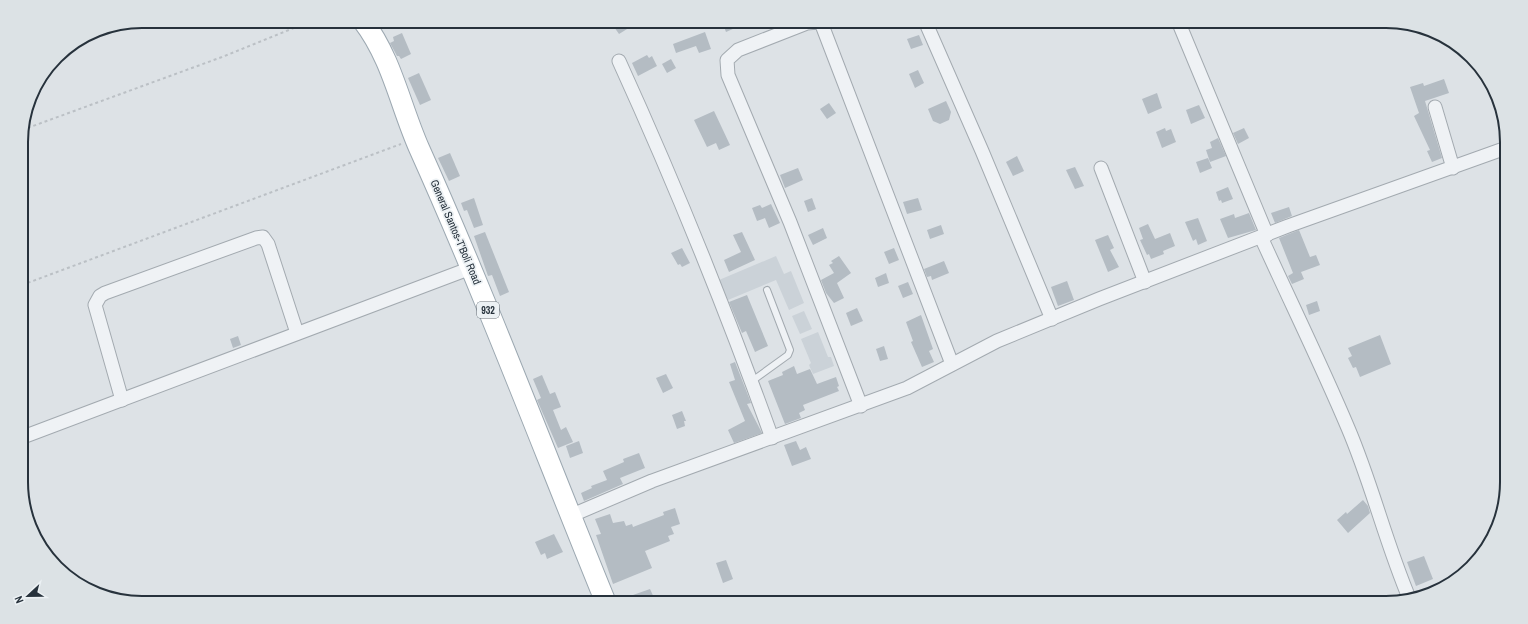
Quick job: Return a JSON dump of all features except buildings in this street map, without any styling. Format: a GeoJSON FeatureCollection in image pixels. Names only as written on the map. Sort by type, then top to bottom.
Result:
{"type":"FeatureCollection","features":[{"type":"Feature","properties":{"kind":"main road","name":"General Santos-T'Boli Road"},"geometry":{"type":"LineString","coordinates":[[368,28],[376,39],[394,78],[415,139],[471,268],[603,596]]}},
{"type":"Feature","properties":{"kind":"street"},"geometry":{"type":"LineString","coordinates":[[794,28],[738,50],[727,60],[728,75],[790,222],[861,406]]}},
{"type":"Feature","properties":{"kind":"street"},"geometry":{"type":"LineString","coordinates":[[823,28],[952,364]]}},
{"type":"Feature","properties":{"kind":"street"},"geometry":{"type":"LineString","coordinates":[[928,28],[982,151],[1013,230],[1052,319]]}},
{"type":"Feature","properties":{"kind":"street"},"geometry":{"type":"LineString","coordinates":[[1181,28],[1264,236],[1348,429],[1378,508],[1394,562],[1407,594]]}},
{"type":"Feature","properties":{"kind":"street"},"geometry":{"type":"LineString","coordinates":[[619,61],[665,164],[716,289],[752,381],[772,438]]}},
{"type":"Feature","properties":{"kind":"street"},"geometry":{"type":"LineString","coordinates":[[1435,107],[1453,168]]}},
{"type":"Feature","properties":{"kind":"street"},"geometry":{"type":"LineString","coordinates":[[570,516],[652,481],[908,388],[997,341],[1145,282],[1264,236],[1500,150]]}},
{"type":"Feature","properties":{"kind":"street"},"geometry":{"type":"LineString","coordinates":[[1100,168],[1145,282]]}},
{"type":"Feature","properties":{"kind":"street"},"geometry":{"type":"LineString","coordinates":[[122,400],[95,305],[100,296],[105,293],[256,238],[263,237],[268,244],[297,333]]}},
{"type":"Feature","properties":{"kind":"street"},"geometry":{"type":"LineString","coordinates":[[28,435],[471,268]]}},
{"type":"Feature","properties":{"kind":"lane"},"geometry":{"type":"LineString","coordinates":[[752,381],[788,355],[790,350],[767,290]]}},
{"type":"Feature","properties":{"kind":"path"},"geometry":{"type":"LineString","coordinates":[[29,127],[215,59],[293,28]]}},
{"type":"Feature","properties":{"kind":"path"},"geometry":{"type":"LineString","coordinates":[[28,283],[415,139]]}},
{"type":"Feature","properties":{"kind":"shaded area"},"geometry":{"type":"Polygon","coordinates":[[[776,256],[784,274],[791,271],[804,303],[789,310],[776,280],[728,300],[719,280],[776,256]]]}},
{"type":"Feature","properties":{"kind":"shaded area"},"geometry":{"type":"Polygon","coordinates":[[[804,311],[812,329],[800,334],[792,316],[804,311]]]}},
{"type":"Feature","properties":{"kind":"shaded area"},"geometry":{"type":"Polygon","coordinates":[[[818,332],[828,357],[831,357],[834,366],[813,374],[809,365],[811,363],[801,339],[818,332]]]}}]}
